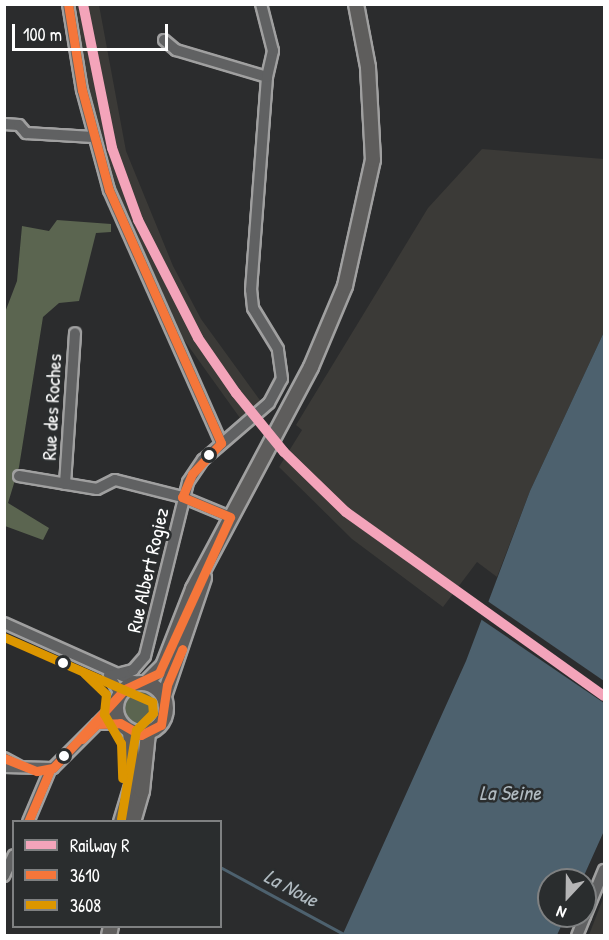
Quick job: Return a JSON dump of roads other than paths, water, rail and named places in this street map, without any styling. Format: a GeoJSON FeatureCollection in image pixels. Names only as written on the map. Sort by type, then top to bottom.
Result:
{"type":"FeatureCollection","features":[{"type":"Feature","properties":{"kind":"main road"},"geometry":{"type":"LineString","coordinates":[[122,820],[134,779],[118,700],[163,666],[206,564],[278,428],[333,317],[365,215],[373,121],[356,4]]}},
{"type":"Feature","properties":{"kind":"main road"},"geometry":{"type":"LineString","coordinates":[[134,820],[142,791],[148,733],[165,718],[164,696],[196,611],[206,564]]}},
{"type":"Feature","properties":{"kind":"main road"},"geometry":{"type":"LineString","coordinates":[[142,683],[164,696]]}},
{"type":"Feature","properties":{"kind":"main road"},"geometry":{"type":"LineString","coordinates":[[125,727],[148,733]]}},
{"type":"Feature","properties":{"kind":"street"},"geometry":{"type":"LineString","coordinates":[[68,4],[93,137],[127,242],[221,443]]}},
{"type":"Feature","properties":{"kind":"street","name":"Rue Albert Rogiez"},"geometry":{"type":"LineString","coordinates":[[110,674],[133,670],[147,650],[182,497],[192,474],[221,443],[269,403],[282,379],[278,349],[254,308],[251,290],[264,104],[273,49],[261,4]]}},
{"type":"Feature","properties":{"kind":"street"},"geometry":{"type":"LineString","coordinates":[[164,40],[176,50],[267,76]]}},
{"type":"Feature","properties":{"kind":"street"},"geometry":{"type":"LineString","coordinates":[[4,124],[19,125],[26,133],[93,137]]}},
{"type":"Feature","properties":{"kind":"street","name":"Rue des Roches"},"geometry":{"type":"LineString","coordinates":[[65,484],[75,333]]}},
{"type":"Feature","properties":{"kind":"street","name":"Rue des Roches"},"geometry":{"type":"LineString","coordinates":[[19,476],[97,489],[115,480],[195,501],[230,517]]}},
{"type":"Feature","properties":{"kind":"street"},"geometry":{"type":"LineString","coordinates":[[4,623],[110,674],[142,683]]}},
{"type":"Feature","properties":{"kind":"street"},"geometry":{"type":"LineString","coordinates":[[29,820],[50,770],[118,700],[110,674]]}},
{"type":"Feature","properties":{"kind":"street"},"geometry":{"type":"LineString","coordinates":[[97,723],[125,727]]}},
{"type":"Feature","properties":{"kind":"street"},"geometry":{"type":"LineString","coordinates":[[4,758],[20,767]]}},
{"type":"Feature","properties":{"kind":"street"},"geometry":{"type":"LineString","coordinates":[[4,767],[50,770]]}},
{"type":"Feature","properties":{"kind":"street"},"geometry":{"type":"LineString","coordinates":[[4,876],[12,859]]}},
{"type":"Feature","properties":{"kind":"street"},"geometry":{"type":"LineString","coordinates":[[597,887],[604,870]]}},
{"type":"Feature","properties":{"kind":"water","name":"La Seine"},"geometry":{"type":"Polygon","coordinates":[[[604,332],[604,831],[587,868],[537,868],[537,928],[560,928],[557,935],[342,936],[466,661],[530,491],[604,332]]]}},
{"type":"Feature","properties":{"kind":"waterway","name":"La Noue"},"geometry":{"type":"LineString","coordinates":[[222,868],[347,936]]}},
{"type":"Feature","properties":{"kind":"rail line","name":"R"},"geometry":{"type":"LineString","coordinates":[[83,4],[112,148],[138,220],[198,338],[236,393],[284,452],[346,512],[604,696]]}}]}
